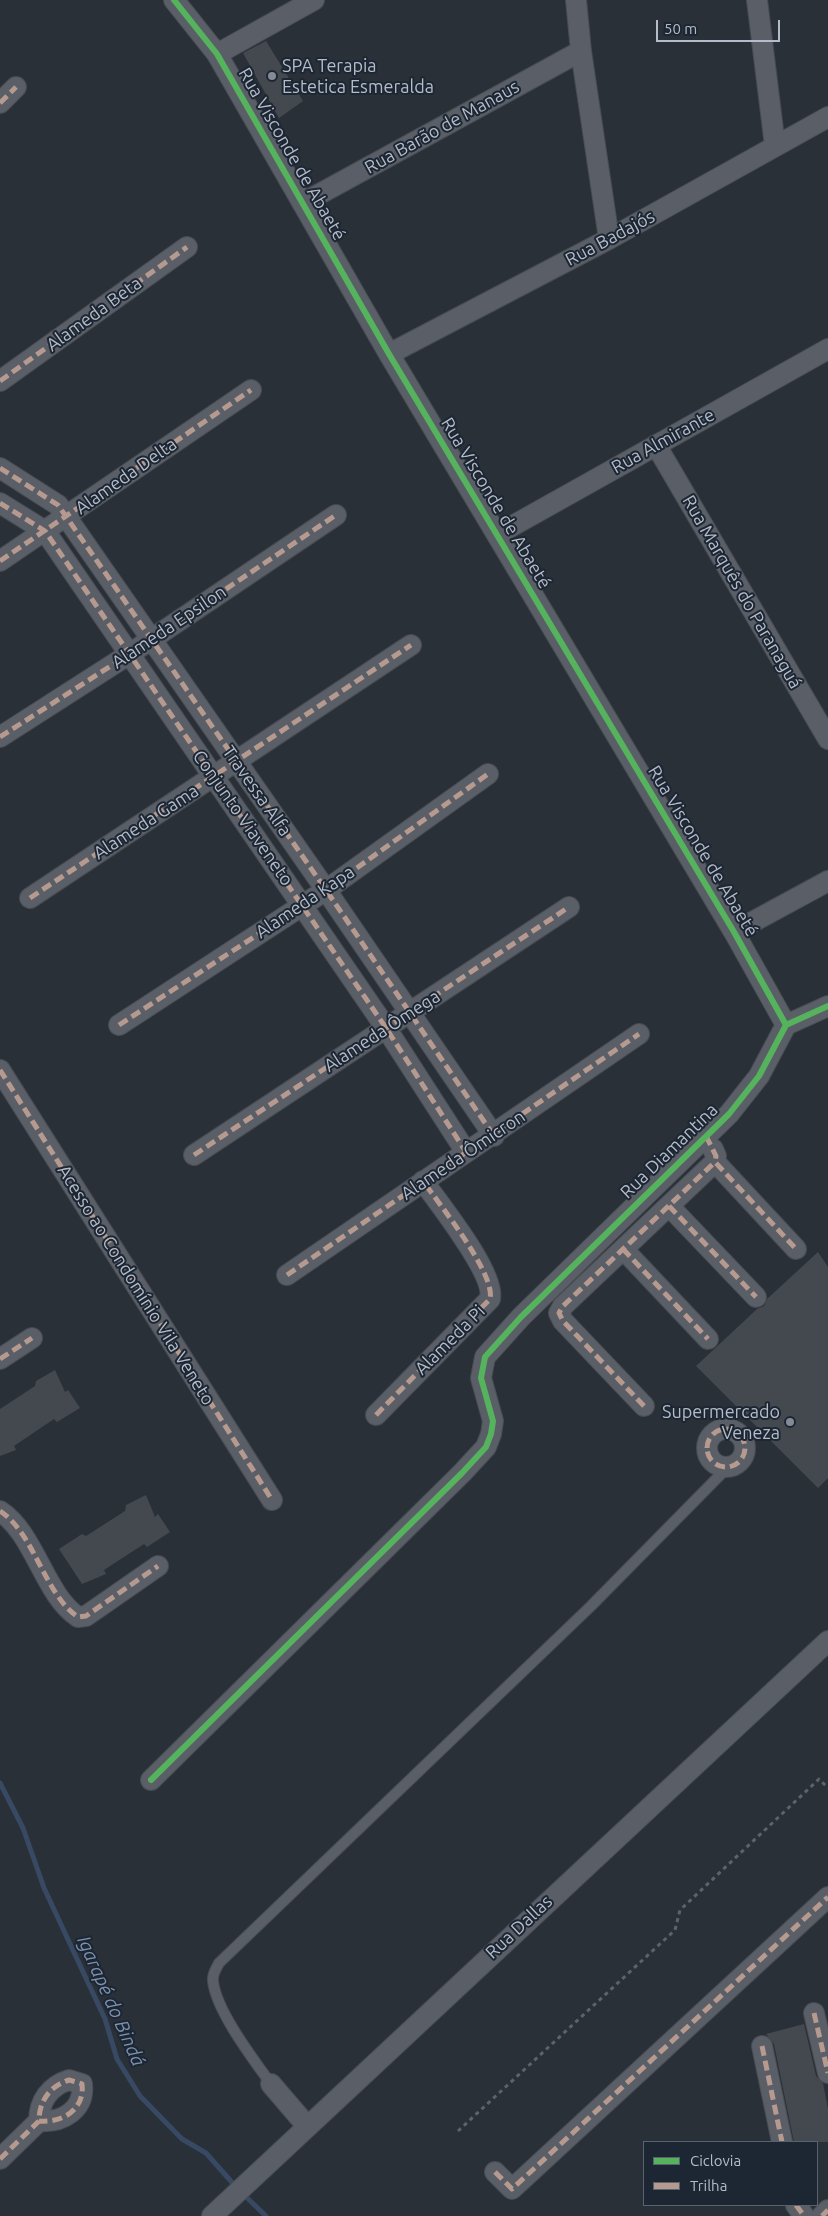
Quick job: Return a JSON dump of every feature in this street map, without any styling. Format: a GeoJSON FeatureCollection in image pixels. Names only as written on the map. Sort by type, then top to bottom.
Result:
{"type":"FeatureCollection","features":[{"type":"Feature","properties":{"kind":"street","name":"Rua Visconde de Abaeté"},"geometry":{"type":"LineString","coordinates":[[174,0],[217,54],[389,354],[734,932],[786,1025]]}},
{"type":"Feature","properties":{"kind":"street"},"geometry":{"type":"LineString","coordinates":[[217,54],[314,0]]}},
{"type":"Feature","properties":{"kind":"street"},"geometry":{"type":"LineString","coordinates":[[576,0],[581,51],[609,239]]}},
{"type":"Feature","properties":{"kind":"street"},"geometry":{"type":"LineString","coordinates":[[757,0],[775,146]]}},
{"type":"Feature","properties":{"kind":"street","name":"Rua Barão de Manaus"},"geometry":{"type":"LineString","coordinates":[[303,203],[581,51]]}},
{"type":"Feature","properties":{"kind":"street"},"geometry":{"type":"LineString","coordinates":[[0,103],[16,87]]}},
{"type":"Feature","properties":{"kind":"street","name":"Rua Badajós"},"geometry":{"type":"LineString","coordinates":[[389,354],[609,239],[828,116]]}},
{"type":"Feature","properties":{"kind":"street","name":"Alameda Beta"},"geometry":{"type":"LineString","coordinates":[[0,381],[187,247]]}},
{"type":"Feature","properties":{"kind":"street","name":"Rua Almirante"},"geometry":{"type":"LineString","coordinates":[[498,534],[828,350]]}},
{"type":"Feature","properties":{"kind":"street","name":"Alameda Delta"},"geometry":{"type":"LineString","coordinates":[[0,561],[251,390]]}},
{"type":"Feature","properties":{"kind":"street","name":"Rua Marquês do Paranaguá"},"geometry":{"type":"LineString","coordinates":[[656,445],[828,739]]}},
{"type":"Feature","properties":{"kind":"street","name":"Travessa Alfa"},"geometry":{"type":"LineString","coordinates":[[0,468],[48,497],[67,516],[494,1136]]}},
{"type":"Feature","properties":{"kind":"street","name":"Conjunto Viaveneto"},"geometry":{"type":"LineString","coordinates":[[0,503],[31,520],[46,531],[386,1028],[466,1152]]}},
{"type":"Feature","properties":{"kind":"street","name":"Alameda Epsilon"},"geometry":{"type":"LineString","coordinates":[[0,738],[131,653],[336,515]]}},
{"type":"Feature","properties":{"kind":"street","name":"Alameda Gama"},"geometry":{"type":"LineString","coordinates":[[30,898],[237,763],[411,646]]}},
{"type":"Feature","properties":{"kind":"street","name":"Alameda Kapa"},"geometry":{"type":"LineString","coordinates":[[119,1026],[326,890],[488,774]]}},
{"type":"Feature","properties":{"kind":"street"},"geometry":{"type":"LineString","coordinates":[[734,932],[828,881]]}},
{"type":"Feature","properties":{"kind":"street","name":"Alameda Ômega"},"geometry":{"type":"LineString","coordinates":[[194,1155],[569,907]]}},
{"type":"Feature","properties":{"kind":"street"},"geometry":{"type":"LineString","coordinates":[[786,1025],[828,1006]]}},
{"type":"Feature","properties":{"kind":"street","name":"Rua Diamantina"},"geometry":{"type":"LineString","coordinates":[[151,1780],[462,1473],[486,1447],[493,1421],[481,1378],[481,1369],[485,1357],[521,1317],[729,1114],[759,1076],[786,1025]]}},
{"type":"Feature","properties":{"kind":"street","name":"Alameda Ômicron"},"geometry":{"type":"LineString","coordinates":[[287,1275],[466,1152],[494,1136],[639,1034]]}},
{"type":"Feature","properties":{"kind":"street","name":"Acesso ao Condomínio Vila Veneto"},"geometry":{"type":"LineString","coordinates":[[0,1070],[272,1500]]}},
{"type":"Feature","properties":{"kind":"street"},"geometry":{"type":"LineString","coordinates":[[644,1406],[563,1321],[560,1313],[563,1306],[715,1162],[716,1156],[706,1136]]}},
{"type":"Feature","properties":{"kind":"street"},"geometry":{"type":"LineString","coordinates":[[715,1162],[796,1249]]}},
{"type":"Feature","properties":{"kind":"street","name":"Alameda Pi"},"geometry":{"type":"LineString","coordinates":[[376,1415],[490,1299],[491,1295],[484,1270],[423,1181]]}},
{"type":"Feature","properties":{"kind":"street"},"geometry":{"type":"LineString","coordinates":[[668,1206],[756,1297]]}},
{"type":"Feature","properties":{"kind":"street"},"geometry":{"type":"LineString","coordinates":[[623,1249],[708,1339]]}},
{"type":"Feature","properties":{"kind":"street"},"geometry":{"type":"LineString","coordinates":[[0,1359],[32,1338]]}},
{"type":"Feature","properties":{"kind":"street"},"geometry":{"type":"LineString","coordinates":[[0,1511],[18,1530],[60,1597],[78,1617],[86,1616],[158,1566]]}},
{"type":"Feature","properties":{"kind":"street","name":"Rua Dallas"},"geometry":{"type":"LineString","coordinates":[[212,2216],[828,1641]]}},
{"type":"Feature","properties":{"kind":"street"},"geometry":{"type":"LineString","coordinates":[[495,2172],[512,2189],[828,1897]]}},
{"type":"Feature","properties":{"kind":"street"},"geometry":{"type":"LineString","coordinates":[[814,2013],[828,2073]]}},
{"type":"Feature","properties":{"kind":"street"},"geometry":{"type":"LineString","coordinates":[[762,2046],[782,2141]]}},
{"type":"Feature","properties":{"kind":"street"},"geometry":{"type":"LineString","coordinates":[[271,2084],[308,2126]]}},
{"type":"Feature","properties":{"kind":"street"},"geometry":{"type":"LineString","coordinates":[[0,2159],[39,2121]]}},
{"type":"Feature","properties":{"kind":"street"},"geometry":{"type":"LineString","coordinates":[[822,2216],[828,2210]]}},
{"type":"Feature","properties":{"kind":"lane"},"geometry":{"type":"LineString","coordinates":[[271,2084],[220,2004],[213,1981],[214,1972],[219,1963],[591,1606],[728,1467]]}},
{"type":"Feature","properties":{"kind":"path"},"geometry":{"type":"LineString","coordinates":[[458,2131],[675,1930],[680,1910],[819,1779],[828,1788]]}},
{"type":"Feature","properties":{"kind":"building","name":"SPA Terapia Estetica Esmeralda"},"geometry":{"type":"Polygon","coordinates":[[[266,41],[303,101],[279,118],[243,53],[266,41]]]}},
{"type":"Feature","properties":{"kind":"building","name":"Supermercado Veneza"},"geometry":{"type":"Polygon","coordinates":[[[818,1252],[828,1267],[828,1478],[818,1488],[696,1366],[757,1309],[764,1306],[767,1299],[818,1252]]]}},
{"type":"Feature","properties":{"kind":"building"},"geometry":{"type":"Polygon","coordinates":[[[55,1370],[65,1392],[68,1390],[80,1408],[57,1422],[54,1419],[14,1446],[16,1450],[0,1456],[0,1409],[35,1386],[36,1381],[55,1370]]]}},
{"type":"Feature","properties":{"kind":"building"},"geometry":{"type":"Polygon","coordinates":[[[146,1495],[155,1517],[158,1514],[170,1532],[147,1547],[144,1544],[104,1570],[106,1574],[82,1584],[59,1549],[82,1534],[86,1536],[125,1511],[126,1505],[146,1495]]]}},
{"type":"Feature","properties":{"kind":"building"},"geometry":{"type":"Polygon","coordinates":[[[804,2024],[816,2076],[823,2083],[828,2109],[828,2142],[794,2141],[774,2044],[766,2034],[804,2024]]]}},
{"type":"Feature","properties":{"kind":"waterway","name":"Igarapé do Bindá"},"geometry":{"type":"LineString","coordinates":[[0,1783],[23,1828],[44,1888],[105,2019],[117,2059],[140,2096],[182,2139],[206,2153],[237,2188]]}},
{"type":"Feature","properties":{"kind":"waterway","name":"Igarapé do Bindá"},"geometry":{"type":"LineString","coordinates":[[243,2194],[266,2216]]}},
{"type":"Feature","properties":{"kind":"marked path"},"geometry":{"type":"LineString","coordinates":[[0,103],[16,87]]}},
{"type":"Feature","properties":{"kind":"marked path"},"geometry":{"type":"LineString","coordinates":[[0,381],[187,247]]}},
{"type":"Feature","properties":{"kind":"marked path"},"geometry":{"type":"LineString","coordinates":[[0,561],[251,390]]}},
{"type":"Feature","properties":{"kind":"marked path"},"geometry":{"type":"LineString","coordinates":[[0,468],[58,505],[326,890],[494,1136]]}},
{"type":"Feature","properties":{"kind":"marked path"},"geometry":{"type":"LineString","coordinates":[[0,503],[45,531],[386,1028],[466,1152]]}},
{"type":"Feature","properties":{"kind":"marked path"},"geometry":{"type":"LineString","coordinates":[[0,737],[131,653],[336,515]]}},
{"type":"Feature","properties":{"kind":"marked path"},"geometry":{"type":"LineString","coordinates":[[30,898],[411,645]]}},
{"type":"Feature","properties":{"kind":"marked path"},"geometry":{"type":"LineString","coordinates":[[119,1025],[326,890],[488,774]]}},
{"type":"Feature","properties":{"kind":"marked path"},"geometry":{"type":"LineString","coordinates":[[194,1155],[569,907]]}},
{"type":"Feature","properties":{"kind":"marked path"},"geometry":{"type":"LineString","coordinates":[[287,1275],[639,1034]]}},
{"type":"Feature","properties":{"kind":"marked path"},"geometry":{"type":"LineString","coordinates":[[0,1070],[272,1500]]}},
{"type":"Feature","properties":{"kind":"marked path"},"geometry":{"type":"LineString","coordinates":[[706,1136],[716,1156],[715,1162],[796,1249]]}},
{"type":"Feature","properties":{"kind":"marked path"},"geometry":{"type":"LineString","coordinates":[[644,1406],[563,1321],[559,1313],[563,1306],[715,1162]]}},
{"type":"Feature","properties":{"kind":"marked path"},"geometry":{"type":"LineString","coordinates":[[376,1415],[490,1299],[490,1288],[476,1257],[423,1181]]}},
{"type":"Feature","properties":{"kind":"marked path"},"geometry":{"type":"LineString","coordinates":[[669,1206],[756,1297]]}},
{"type":"Feature","properties":{"kind":"marked path"},"geometry":{"type":"LineString","coordinates":[[623,1249],[708,1339]]}},
{"type":"Feature","properties":{"kind":"marked path"},"geometry":{"type":"LineString","coordinates":[[0,1359],[32,1338]]}},
{"type":"Feature","properties":{"kind":"marked path"},"geometry":{"type":"LineString","coordinates":[[726,1429],[739,1435],[745,1448],[739,1461],[726,1467],[713,1461],[707,1448],[713,1435],[726,1429]]}},
{"type":"Feature","properties":{"kind":"marked path"},"geometry":{"type":"LineString","coordinates":[[0,1511],[12,1521],[22,1534],[56,1594],[66,1607],[78,1617],[86,1616],[158,1566]]}},
{"type":"Feature","properties":{"kind":"marked path"},"geometry":{"type":"LineString","coordinates":[[495,2172],[512,2189],[828,1897]]}},
{"type":"Feature","properties":{"kind":"marked path"},"geometry":{"type":"LineString","coordinates":[[814,2013],[828,2073]]}},
{"type":"Feature","properties":{"kind":"marked path"},"geometry":{"type":"LineString","coordinates":[[762,2046],[782,2141]]}},
{"type":"Feature","properties":{"kind":"marked path"},"geometry":{"type":"LineString","coordinates":[[0,2159],[39,2121],[43,2101],[51,2090],[69,2080],[82,2084],[82,2093],[76,2108],[64,2117],[56,2120],[39,2121]]}},
{"type":"Feature","properties":{"kind":"marked path"},"geometry":{"type":"LineString","coordinates":[[797,2206],[804,2216]]}},
{"type":"Feature","properties":{"kind":"marked path"},"geometry":{"type":"LineString","coordinates":[[822,2216],[828,2210]]}},
{"type":"Feature","properties":{"kind":"cycle path"},"geometry":{"type":"LineString","coordinates":[[174,0],[217,54],[389,354],[734,932],[786,1025]]}},
{"type":"Feature","properties":{"kind":"cycle path"},"geometry":{"type":"LineString","coordinates":[[151,1780],[462,1473],[486,1447],[493,1421],[481,1378],[485,1357],[521,1317],[729,1114],[759,1076],[786,1025],[828,1006]]}},
{"type":"Feature","properties":{"kind":"place","name":"SPA Terapia Estetica Esmeralda"},"geometry":{"type":"Point","coordinates":[272,76]}},
{"type":"Feature","properties":{"kind":"place","name":"Supermercado Veneza"},"geometry":{"type":"Point","coordinates":[790,1422]}}]}
